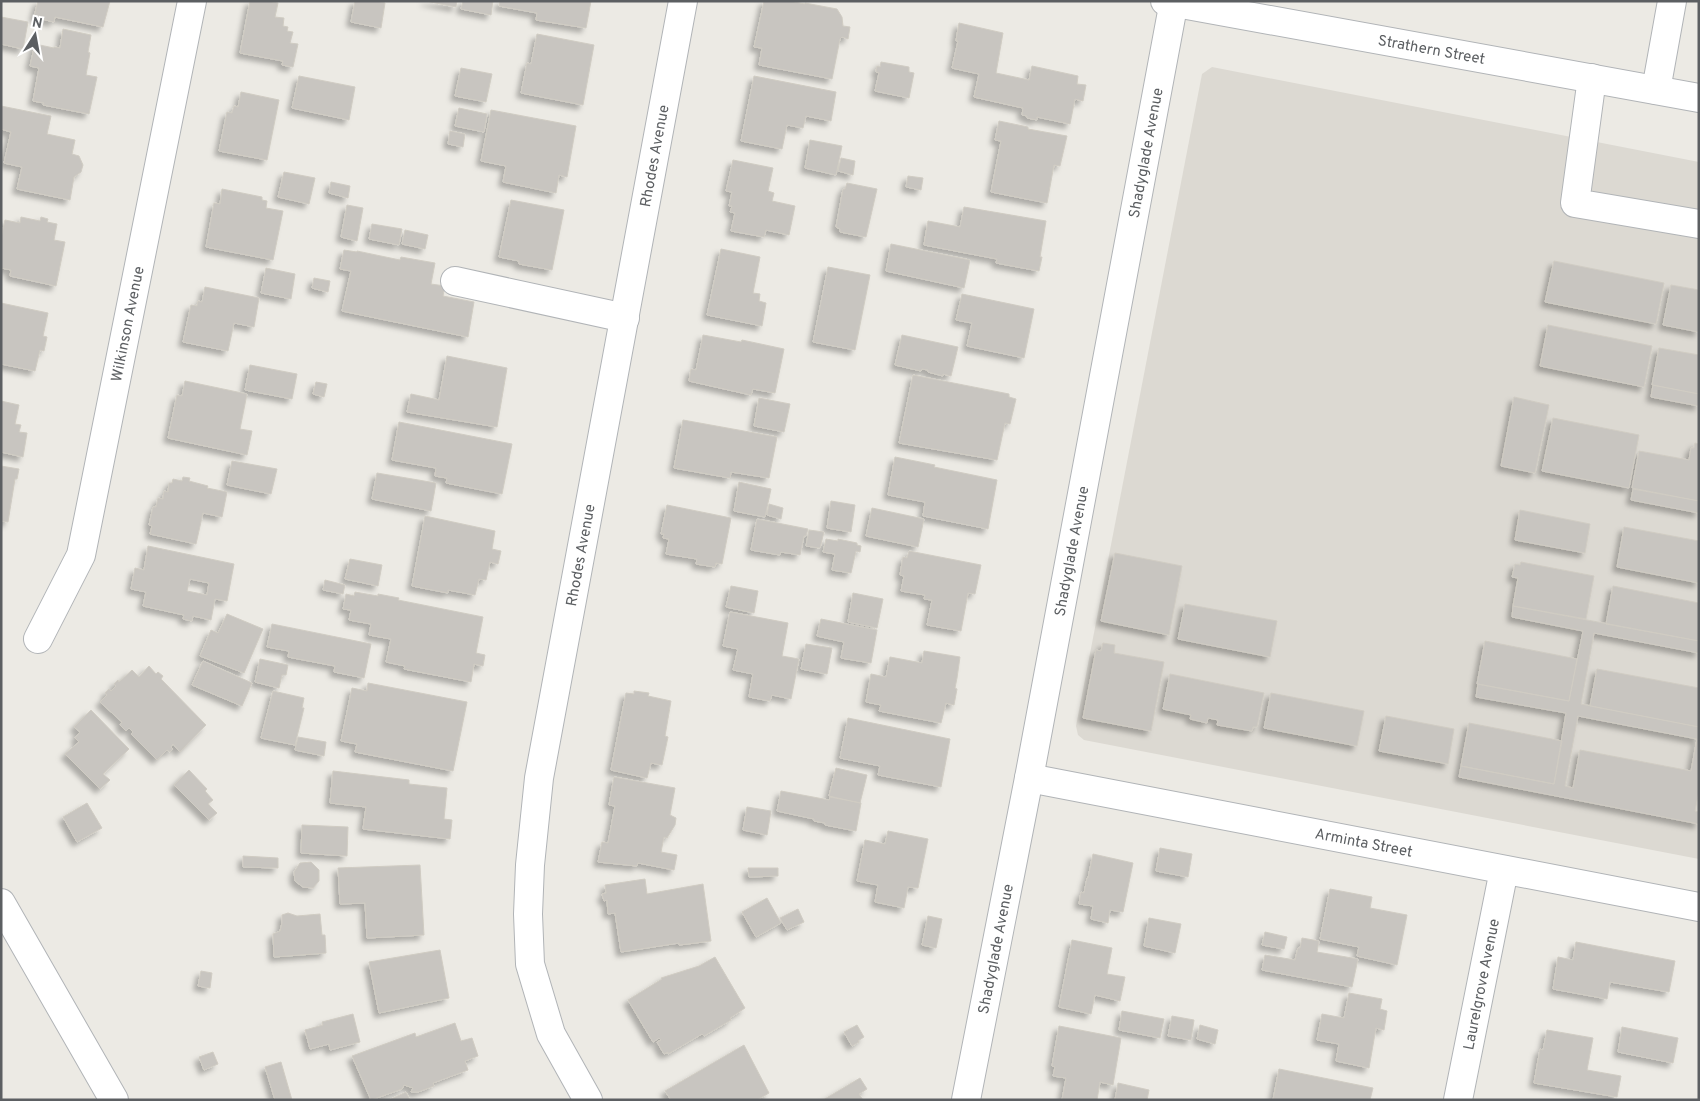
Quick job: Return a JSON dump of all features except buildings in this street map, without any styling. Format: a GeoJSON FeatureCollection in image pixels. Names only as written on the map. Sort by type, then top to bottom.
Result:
{"type":"FeatureCollection","features":[{"type":"Feature","properties":{"kind":"street","name":"Wilkinson Avenue"},"geometry":{"type":"LineString","coordinates":[[38,638],[81,555],[192,1]]}},
{"type":"Feature","properties":{"kind":"street","name":"Rhodes Avenue"},"geometry":{"type":"LineString","coordinates":[[588,1100],[551,1034],[530,964],[528,914],[530,865],[539,778],[683,1]]}},
{"type":"Feature","properties":{"kind":"street"},"geometry":{"type":"LineString","coordinates":[[1656,90],[1672,1]]}},
{"type":"Feature","properties":{"kind":"street","name":"Strathern Street"},"geometry":{"type":"LineString","coordinates":[[1171,2],[1699,98]]}},
{"type":"Feature","properties":{"kind":"street","name":"Shadyglade Avenue"},"geometry":{"type":"LineString","coordinates":[[966,1100],[1029,778],[1171,2]]}},
{"type":"Feature","properties":{"kind":"street"},"geometry":{"type":"LineString","coordinates":[[1592,78],[1575,203],[1699,224]]}},
{"type":"Feature","properties":{"kind":"street"},"geometry":{"type":"LineString","coordinates":[[455,281],[624,318]]}},
{"type":"Feature","properties":{"kind":"street","name":"Arminta Street"},"geometry":{"type":"LineString","coordinates":[[1029,778],[1699,907]]}},
{"type":"Feature","properties":{"kind":"street","name":"Laurelgrove Avenue"},"geometry":{"type":"LineString","coordinates":[[1458,1100],[1504,870]]}},
{"type":"Feature","properties":{"kind":"street"},"geometry":{"type":"LineString","coordinates":[[1,903],[114,1100]]}},
{"type":"Feature","properties":{"kind":"shaded area"},"geometry":{"type":"Polygon","coordinates":[[[1212,67],[1699,162],[1699,859],[1084,740],[1078,735],[1076,726],[1202,74],[1212,67]]]}}]}
